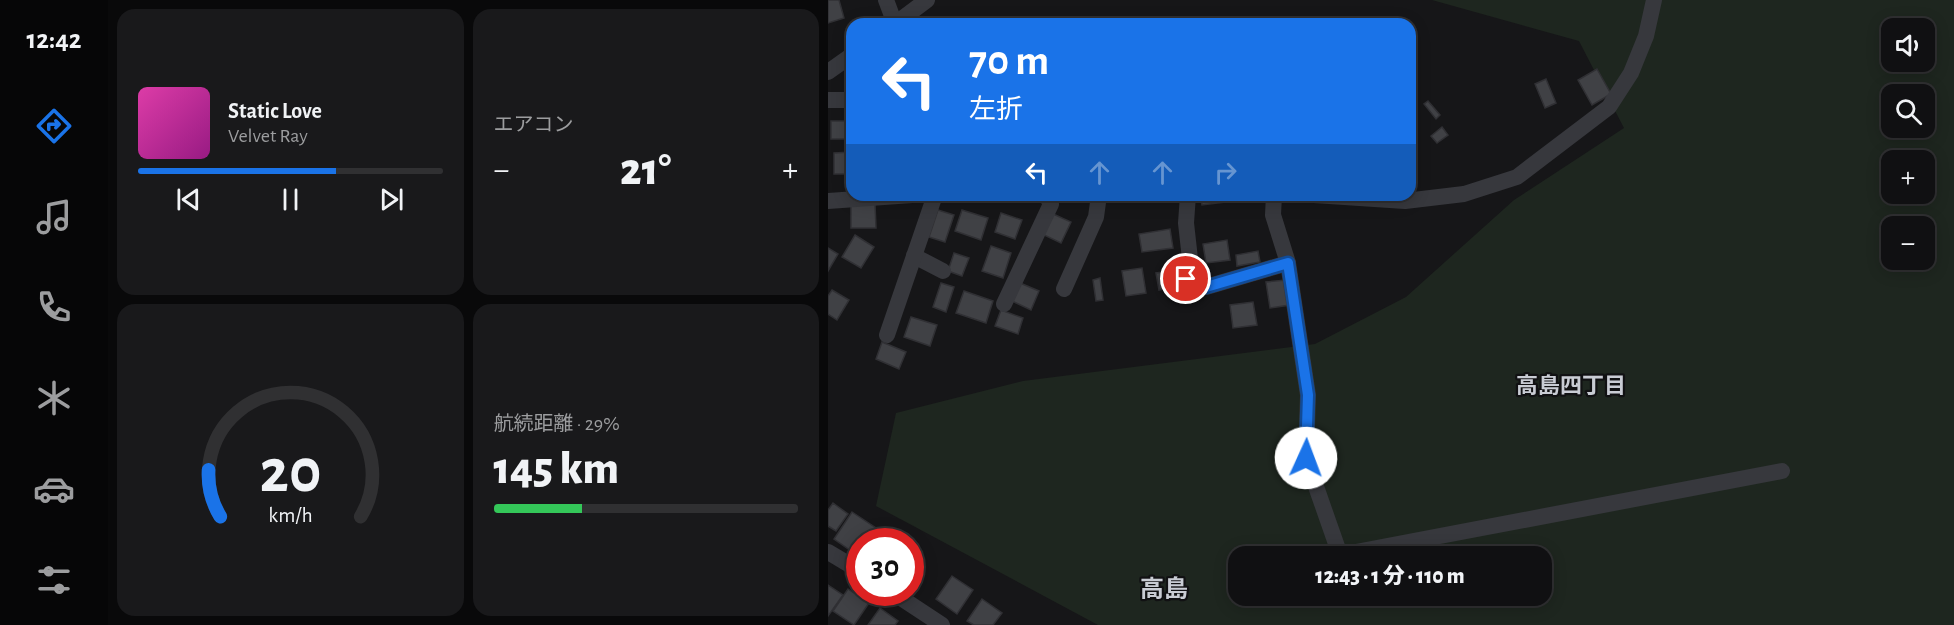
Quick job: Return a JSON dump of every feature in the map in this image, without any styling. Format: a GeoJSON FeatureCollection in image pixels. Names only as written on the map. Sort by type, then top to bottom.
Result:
{"type":"FeatureCollection","features":[{"type":"Feature","properties":{"kind":"street"},"geometry":{"type":"LineString","coordinates":[[886,0],[893,18]]}},
{"type":"Feature","properties":{"kind":"street"},"geometry":{"type":"LineString","coordinates":[[903,18],[927,0]]}},
{"type":"Feature","properties":{"kind":"street"},"geometry":{"type":"LineString","coordinates":[[1416,200],[1464,194],[1517,177],[1609,107],[1631,73],[1646,36],[1654,0]]}},
{"type":"Feature","properties":{"kind":"street"},"geometry":{"type":"LineString","coordinates":[[828,72],[846,59]]}},
{"type":"Feature","properties":{"kind":"street"},"geometry":{"type":"LineString","coordinates":[[828,100],[846,100]]}},
{"type":"Feature","properties":{"kind":"street"},"geometry":{"type":"LineString","coordinates":[[828,201],[846,200]]}},
{"type":"Feature","properties":{"kind":"street"},"geometry":{"type":"LineString","coordinates":[[887,335],[933,201]]}},
{"type":"Feature","properties":{"kind":"street"},"geometry":{"type":"LineString","coordinates":[[1004,304],[1051,204],[1049,201]]}},
{"type":"Feature","properties":{"kind":"street"},"geometry":{"type":"LineString","coordinates":[[1064,289],[1096,217],[1098,201]]}},
{"type":"Feature","properties":{"kind":"street"},"geometry":{"type":"LineString","coordinates":[[1188,201],[1186,223],[1190,259],[1186,279],[1206,287],[1288,263]]}},
{"type":"Feature","properties":{"kind":"street"},"geometry":{"type":"LineString","coordinates":[[1274,201],[1273,214],[1288,263],[1308,395],[1306,458],[1340,555],[1782,471]]}},
{"type":"Feature","properties":{"kind":"street"},"geometry":{"type":"LineString","coordinates":[[914,256],[943,271]]}},
{"type":"Feature","properties":{"kind":"street"},"geometry":{"type":"LineString","coordinates":[[828,552],[846,563]]}},
{"type":"Feature","properties":{"kind":"street"},"geometry":{"type":"LineString","coordinates":[[913,606],[942,625]]}},
{"type":"Feature","properties":{"kind":"shaded area"},"geometry":{"type":"Polygon","coordinates":[[[1432,0],[1954,0],[1954,625],[1098,625],[924,532],[924,528],[917,528],[876,506],[896,413],[1023,381],[1315,344],[1406,297],[1514,200],[1624,128],[1579,41],[1432,0]]]}},
{"type":"Feature","properties":{"kind":"building"},"geometry":{"type":"Polygon","coordinates":[[[828,0],[839,0],[844,18],[828,23],[828,0]]]}},
{"type":"Feature","properties":{"kind":"building"},"geometry":{"type":"Polygon","coordinates":[[[1597,69],[1611,94],[1592,105],[1578,80],[1597,69]]]}},
{"type":"Feature","properties":{"kind":"building"},"geometry":{"type":"Polygon","coordinates":[[[1546,79],[1556,103],[1545,108],[1535,84],[1546,79]]]}},
{"type":"Feature","properties":{"kind":"building"},"geometry":{"type":"Polygon","coordinates":[[[1428,101],[1440,115],[1436,119],[1424,104],[1428,101]]]}},
{"type":"Feature","properties":{"kind":"building"},"geometry":{"type":"Polygon","coordinates":[[[831,121],[846,121],[846,139],[831,139],[831,121]]]}},
{"type":"Feature","properties":{"kind":"building"},"geometry":{"type":"Polygon","coordinates":[[[1442,127],[1448,135],[1437,143],[1431,136],[1442,127]]]}},
{"type":"Feature","properties":{"kind":"building"},"geometry":{"type":"Polygon","coordinates":[[[846,152],[846,174],[834,174],[834,153],[846,152]]]}},
{"type":"Feature","properties":{"kind":"building"},"geometry":{"type":"Polygon","coordinates":[[[1201,201],[1225,201],[1225,202],[1202,205],[1201,201]]]}},
{"type":"Feature","properties":{"kind":"building"},"geometry":{"type":"Polygon","coordinates":[[[851,204],[875,204],[876,228],[851,228],[851,204]]]}},
{"type":"Feature","properties":{"kind":"building"},"geometry":{"type":"Polygon","coordinates":[[[938,210],[954,215],[945,242],[929,237],[938,210]]]}},
{"type":"Feature","properties":{"kind":"building"},"geometry":{"type":"Polygon","coordinates":[[[962,210],[988,218],[981,240],[955,231],[962,210]]]}},
{"type":"Feature","properties":{"kind":"building"},"geometry":{"type":"Polygon","coordinates":[[[1001,213],[1022,220],[1015,239],[995,232],[1001,213]]]}},
{"type":"Feature","properties":{"kind":"building"},"geometry":{"type":"Polygon","coordinates":[[[1051,213],[1071,222],[1061,243],[1042,234],[1051,213]]]}},
{"type":"Feature","properties":{"kind":"building"},"geometry":{"type":"Polygon","coordinates":[[[1170,229],[1173,248],[1142,252],[1139,234],[1170,229]]]}},
{"type":"Feature","properties":{"kind":"building"},"geometry":{"type":"Polygon","coordinates":[[[855,235],[874,247],[861,268],[842,257],[855,235]]]}},
{"type":"Feature","properties":{"kind":"building"},"geometry":{"type":"Polygon","coordinates":[[[1227,240],[1230,260],[1206,263],[1203,244],[1227,240]]]}},
{"type":"Feature","properties":{"kind":"building"},"geometry":{"type":"Polygon","coordinates":[[[991,246],[1011,253],[1003,278],[982,271],[991,246]]]}},
{"type":"Feature","properties":{"kind":"building"},"geometry":{"type":"Polygon","coordinates":[[[828,248],[838,254],[828,271],[828,248]]]}},
{"type":"Feature","properties":{"kind":"building"},"geometry":{"type":"Polygon","coordinates":[[[1258,251],[1260,262],[1237,266],[1236,255],[1258,251]]]}},
{"type":"Feature","properties":{"kind":"building"},"geometry":{"type":"Polygon","coordinates":[[[954,253],[969,258],[962,276],[948,271],[954,253]]]}},
{"type":"Feature","properties":{"kind":"building"},"geometry":{"type":"Polygon","coordinates":[[[1142,268],[1146,293],[1126,296],[1122,271],[1142,268]]]}},
{"type":"Feature","properties":{"kind":"building"},"geometry":{"type":"Polygon","coordinates":[[[1178,270],[1180,286],[1159,290],[1156,273],[1178,270]]]}},
{"type":"Feature","properties":{"kind":"building"},"geometry":{"type":"Polygon","coordinates":[[[1100,278],[1103,300],[1096,301],[1093,280],[1100,278]]]}},
{"type":"Feature","properties":{"kind":"building"},"geometry":{"type":"Polygon","coordinates":[[[1286,280],[1290,305],[1270,308],[1266,282],[1286,280]]]}},
{"type":"Feature","properties":{"kind":"building"},"geometry":{"type":"Polygon","coordinates":[[[941,283],[954,287],[946,312],[933,307],[941,283]]]}},
{"type":"Feature","properties":{"kind":"building"},"geometry":{"type":"Polygon","coordinates":[[[1020,283],[1039,291],[1031,310],[1012,301],[1020,283]]]}},
{"type":"Feature","properties":{"kind":"building"},"geometry":{"type":"Polygon","coordinates":[[[832,290],[849,300],[837,320],[828,314],[828,296],[832,290]]]}},
{"type":"Feature","properties":{"kind":"building"},"geometry":{"type":"Polygon","coordinates":[[[964,291],[993,301],[986,323],[956,313],[964,291]]]}},
{"type":"Feature","properties":{"kind":"building"},"geometry":{"type":"Polygon","coordinates":[[[1253,302],[1257,325],[1233,328],[1230,305],[1253,302]]]}},
{"type":"Feature","properties":{"kind":"building"},"geometry":{"type":"Polygon","coordinates":[[[1001,310],[1023,318],[1018,334],[995,326],[1001,310]]]}},
{"type":"Feature","properties":{"kind":"building"},"geometry":{"type":"Polygon","coordinates":[[[911,317],[937,325],[930,346],[904,337],[911,317]]]}},
{"type":"Feature","properties":{"kind":"building"},"geometry":{"type":"Polygon","coordinates":[[[882,342],[906,352],[899,369],[876,359],[882,342]]]}},
{"type":"Feature","properties":{"kind":"building"},"geometry":{"type":"Polygon","coordinates":[[[833,503],[848,514],[836,531],[828,526],[828,510],[833,503]]]}},
{"type":"Feature","properties":{"kind":"building"},"geometry":{"type":"Polygon","coordinates":[[[852,512],[876,528],[846,528],[846,547],[834,539],[852,512]]]}},
{"type":"Feature","properties":{"kind":"building"},"geometry":{"type":"Polygon","coordinates":[[[952,576],[973,590],[957,614],[936,599],[952,576]]]}},
{"type":"Feature","properties":{"kind":"building"},"geometry":{"type":"Polygon","coordinates":[[[828,585],[843,595],[828,616],[828,585]]]}},
{"type":"Feature","properties":{"kind":"building"},"geometry":{"type":"Polygon","coordinates":[[[846,592],[846,606],[867,606],[854,625],[833,611],[846,592]]]}},
{"type":"Feature","properties":{"kind":"building"},"geometry":{"type":"Polygon","coordinates":[[[982,599],[1002,613],[993,625],[974,625],[967,621],[982,599]]]}},
{"type":"Feature","properties":{"kind":"building"},"geometry":{"type":"Polygon","coordinates":[[[880,608],[898,621],[895,625],[868,625],[880,608]]]}},
{"type":"Feature","properties":{"kind":"district","name":"高島四丁目"},"geometry":{"type":"Point","coordinates":[1571,385]}},
{"type":"Feature","properties":{"kind":"district","name":"高島"},"geometry":{"type":"Point","coordinates":[1164,589]}},
{"type":"Feature","properties":{"kind":"route"},"geometry":{"type":"LineString","coordinates":[[1186,279],[1206,287],[1288,263],[1308,395],[1306,458]]}}]}
